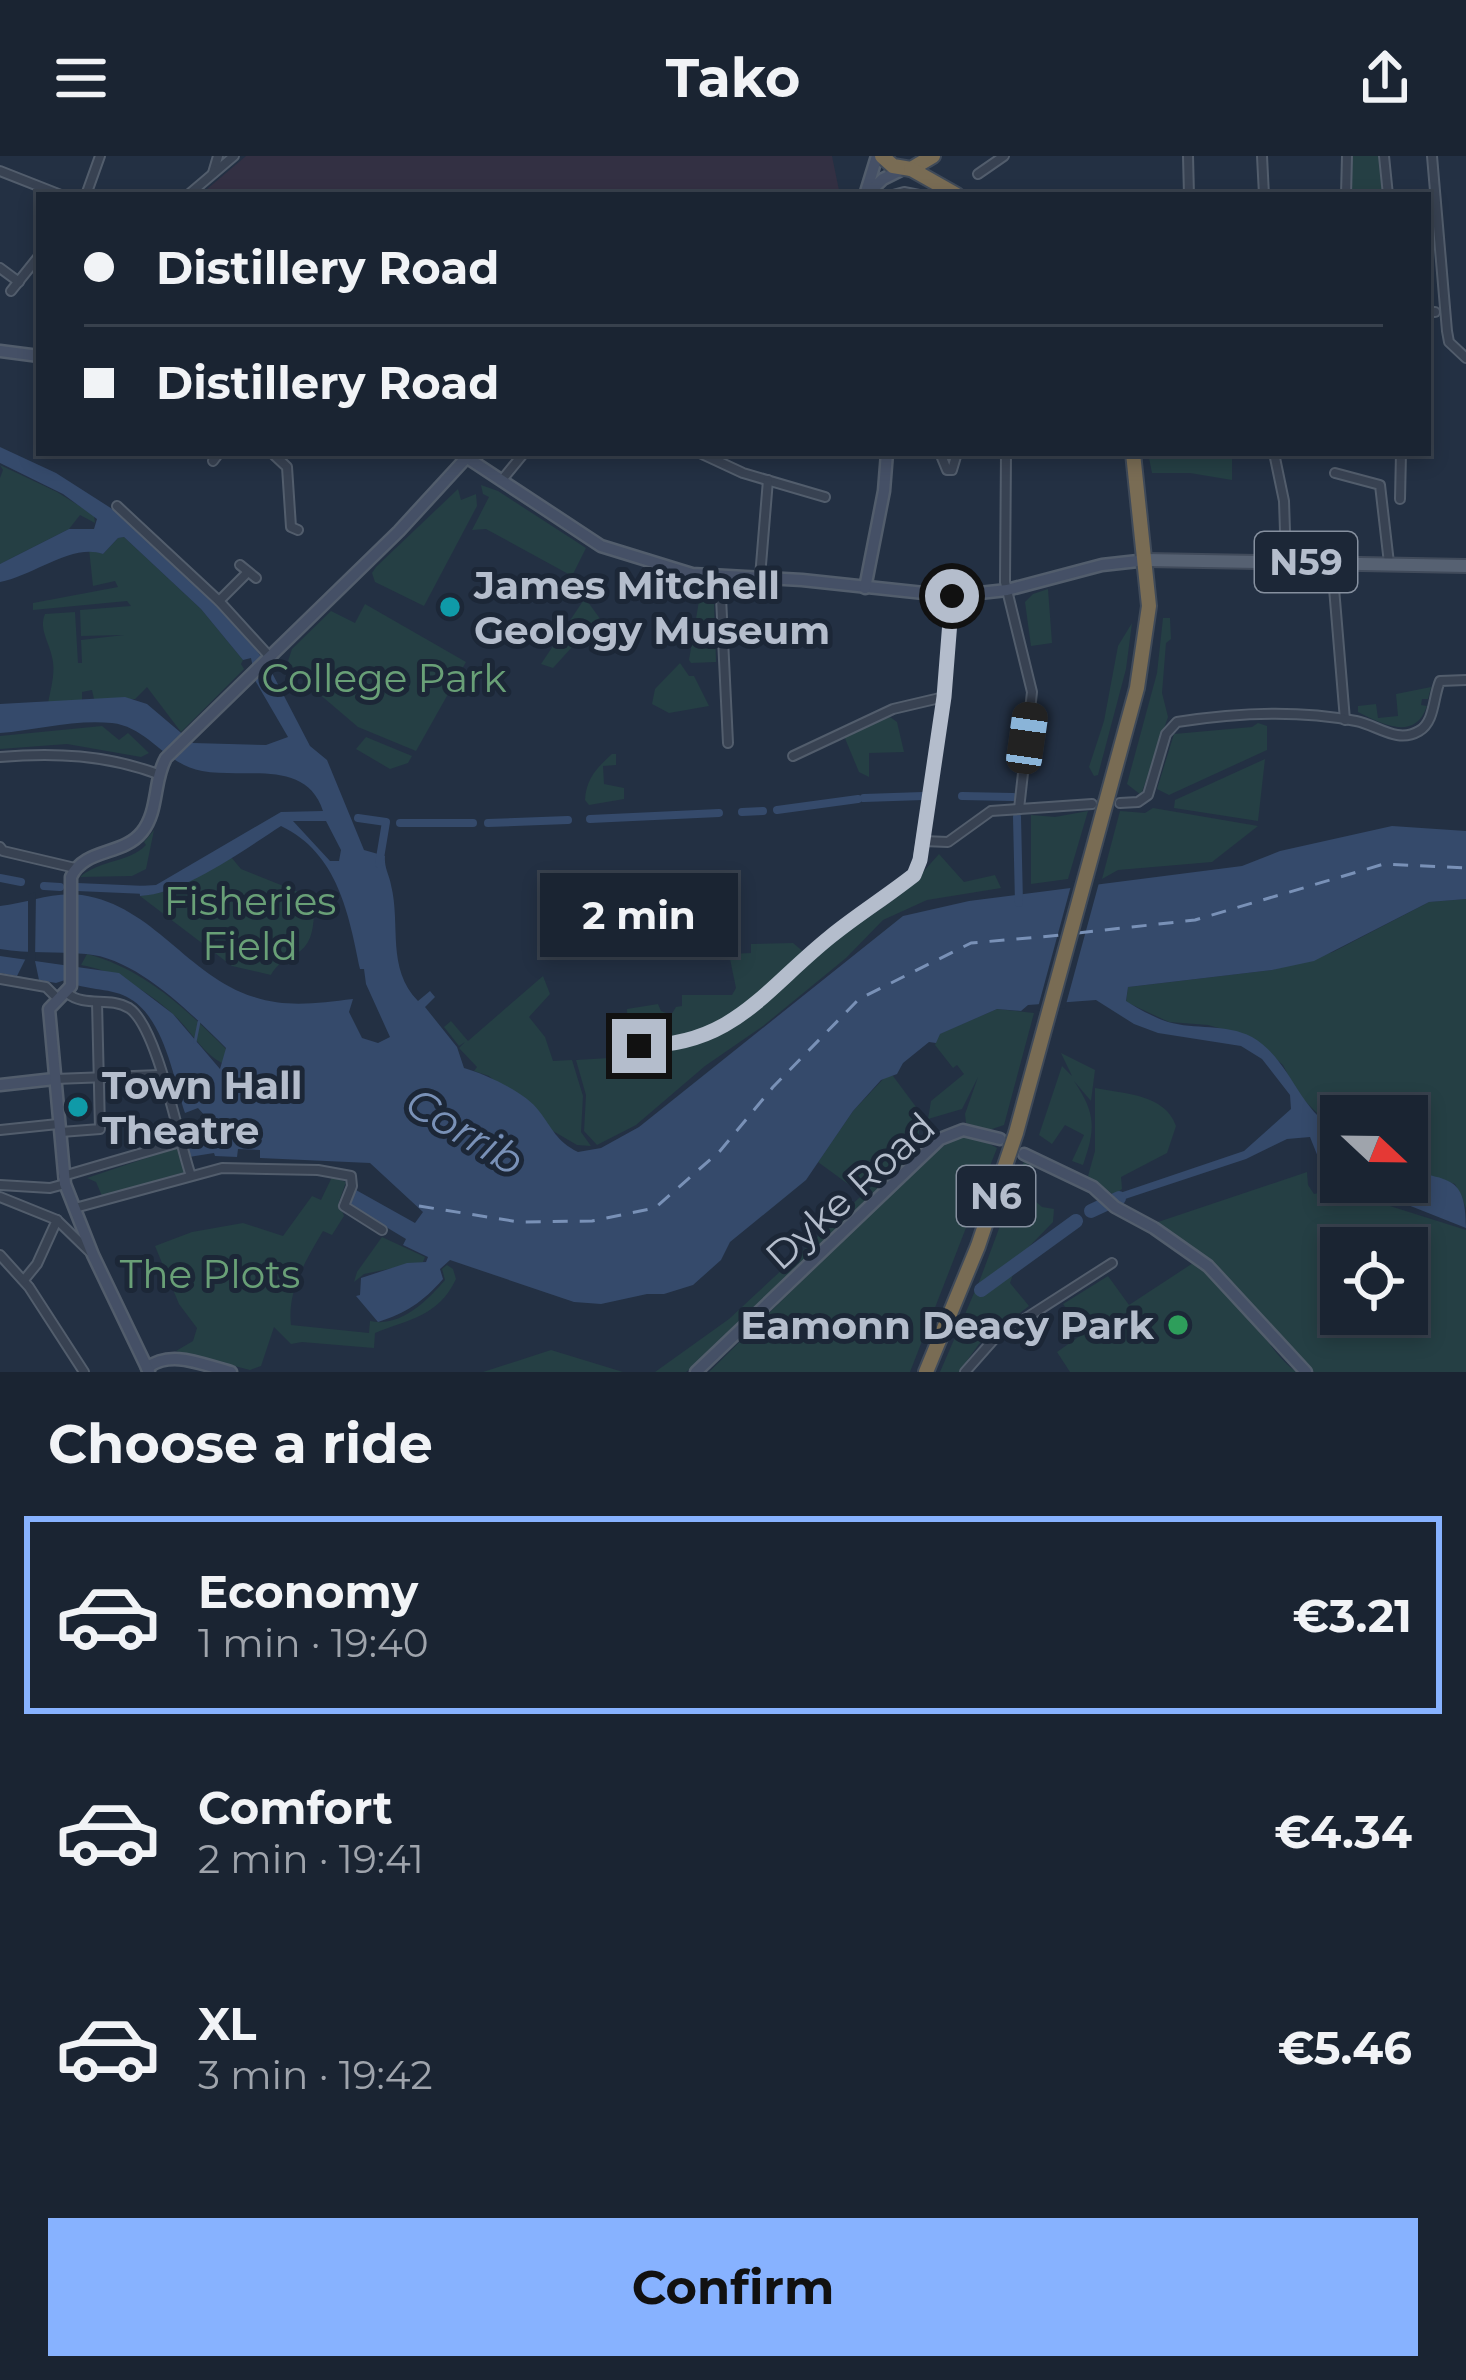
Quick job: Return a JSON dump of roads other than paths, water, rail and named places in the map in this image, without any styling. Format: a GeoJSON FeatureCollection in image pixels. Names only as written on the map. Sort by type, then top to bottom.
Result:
{"type":"FeatureCollection","features":[{"type":"Feature","properties":{"kind":"highway"},"geometry":{"type":"LineString","coordinates":[[880,156],[952,192]]}},
{"type":"Feature","properties":{"kind":"highway"},"geometry":{"type":"LineString","coordinates":[[907,169],[934,156],[953,192]]}},
{"type":"Feature","properties":{"kind":"highway","name":"N6"},"geometry":{"type":"LineString","coordinates":[[926,1372],[998,1191],[1142,666],[1147,560],[1133,456]]}},
{"type":"Feature","properties":{"kind":"main road"},"geometry":{"type":"LineString","coordinates":[[866,192],[880,156]]}},
{"type":"Feature","properties":{"kind":"main road"},"geometry":{"type":"LineString","coordinates":[[868,192],[883,179],[907,169]]}},
{"type":"Feature","properties":{"kind":"main road"},"geometry":{"type":"LineString","coordinates":[[0,351],[36,356]]}},
{"type":"Feature","properties":{"kind":"main road"},"geometry":{"type":"LineString","coordinates":[[231,1372],[170,1358],[157,1360],[146,1371],[64,1180],[49,1009],[66,992],[69,894],[75,868],[87,858],[122,848],[144,830],[166,758],[399,531],[462,456]]}},
{"type":"Feature","properties":{"kind":"main road"},"geometry":{"type":"LineString","coordinates":[[464,456],[570,530],[610,551],[678,572],[952,596],[1007,590],[1102,565],[1147,560]]}},
{"type":"Feature","properties":{"kind":"main road"},"geometry":{"type":"LineString","coordinates":[[865,588],[887,456]]}},
{"type":"Feature","properties":{"kind":"main road","name":"N59"},"geometry":{"type":"LineString","coordinates":[[1147,560],[1466,566]]}},
{"type":"Feature","properties":{"kind":"main road"},"geometry":{"type":"LineString","coordinates":[[0,1085],[54,1079]]}},
{"type":"Feature","properties":{"kind":"main road","name":"Dyke Road"},"geometry":{"type":"LineString","coordinates":[[696,1372],[940,1139],[963,1130],[1000,1139]]}},
{"type":"Feature","properties":{"kind":"main road"},"geometry":{"type":"LineString","coordinates":[[1024,1154],[1103,1195],[1208,1266],[1306,1372]]}},
{"type":"Feature","properties":{"kind":"street"},"geometry":{"type":"LineString","coordinates":[[87,192],[100,156]]}},
{"type":"Feature","properties":{"kind":"street"},"geometry":{"type":"LineString","coordinates":[[212,175],[218,156]]}},
{"type":"Feature","properties":{"kind":"street"},"geometry":{"type":"LineString","coordinates":[[192,192],[234,156]]}},
{"type":"Feature","properties":{"kind":"street"},"geometry":{"type":"LineString","coordinates":[[977,174],[1004,156]]}},
{"type":"Feature","properties":{"kind":"street"},"geometry":{"type":"LineString","coordinates":[[1189,156],[1189,192]]}},
{"type":"Feature","properties":{"kind":"street"},"geometry":{"type":"LineString","coordinates":[[1262,156],[1264,192]]}},
{"type":"Feature","properties":{"kind":"street"},"geometry":{"type":"LineString","coordinates":[[1346,192],[1347,156]]}},
{"type":"Feature","properties":{"kind":"street"},"geometry":{"type":"LineString","coordinates":[[1384,156],[1388,192]]}},
{"type":"Feature","properties":{"kind":"street"},"geometry":{"type":"LineString","coordinates":[[1432,156],[1447,332],[1449,342],[1466,358]]}},
{"type":"Feature","properties":{"kind":"street"},"geometry":{"type":"LineString","coordinates":[[0,171],[54,192]]}},
{"type":"Feature","properties":{"kind":"street"},"geometry":{"type":"LineString","coordinates":[[11,291],[36,260]]}},
{"type":"Feature","properties":{"kind":"street"},"geometry":{"type":"LineString","coordinates":[[0,268],[19,282]]}},
{"type":"Feature","properties":{"kind":"street"},"geometry":{"type":"LineString","coordinates":[[275,456],[287,467],[291,526],[298,530]]}},
{"type":"Feature","properties":{"kind":"street"},"geometry":{"type":"LineString","coordinates":[[501,481],[522,456]]}},
{"type":"Feature","properties":{"kind":"street"},"geometry":{"type":"LineString","coordinates":[[707,456],[825,497]]}},
{"type":"Feature","properties":{"kind":"street"},"geometry":{"type":"LineString","coordinates":[[941,456],[947,470],[952,470],[956,456]]}},
{"type":"Feature","properties":{"kind":"street"},"geometry":{"type":"LineString","coordinates":[[1006,456],[1007,590],[1032,692],[1018,809]]}},
{"type":"Feature","properties":{"kind":"street"},"geometry":{"type":"LineString","coordinates":[[1275,456],[1286,561]]}},
{"type":"Feature","properties":{"kind":"street"},"geometry":{"type":"LineString","coordinates":[[1400,499],[1401,456]]}},
{"type":"Feature","properties":{"kind":"street"},"geometry":{"type":"LineString","coordinates":[[1335,473],[1380,485],[1389,565]]}},
{"type":"Feature","properties":{"kind":"street"},"geometry":{"type":"LineString","coordinates":[[760,577],[767,480]]}},
{"type":"Feature","properties":{"kind":"street"},"geometry":{"type":"LineString","coordinates":[[117,506],[219,601],[268,659]]}},
{"type":"Feature","properties":{"kind":"street"},"geometry":{"type":"LineString","coordinates":[[1332,564],[1345,720]]}},
{"type":"Feature","properties":{"kind":"street"},"geometry":{"type":"LineString","coordinates":[[219,601],[248,572]]}},
{"type":"Feature","properties":{"kind":"street"},"geometry":{"type":"LineString","coordinates":[[720,576],[728,743]]}},
{"type":"Feature","properties":{"kind":"street"},"geometry":{"type":"LineString","coordinates":[[639,1046],[689,1042],[734,1021],[829,938],[914,875],[944,697],[952,596]]}},
{"type":"Feature","properties":{"kind":"street"},"geometry":{"type":"LineString","coordinates":[[1120,803],[1138,802],[1148,795],[1166,734],[1177,722],[1262,714],[1345,720],[1394,735],[1411,735],[1428,723],[1440,681],[1466,680]]}},
{"type":"Feature","properties":{"kind":"street"},"geometry":{"type":"LineString","coordinates":[[793,756],[893,709],[944,697]]}},
{"type":"Feature","properties":{"kind":"street"},"geometry":{"type":"LineString","coordinates":[[0,757],[79,755],[127,762],[158,774]]}},
{"type":"Feature","properties":{"kind":"street"},"geometry":{"type":"LineString","coordinates":[[923,841],[949,842],[984,812],[1092,804]]}},
{"type":"Feature","properties":{"kind":"street"},"geometry":{"type":"LineString","coordinates":[[1,850],[75,868]]}},
{"type":"Feature","properties":{"kind":"street"},"geometry":{"type":"LineString","coordinates":[[0,979],[66,992],[73,998],[115,1002],[137,1015],[154,1048],[190,1174]]}},
{"type":"Feature","properties":{"kind":"street"},"geometry":{"type":"LineString","coordinates":[[0,1130],[100,1129],[97,1002]]}},
{"type":"Feature","properties":{"kind":"street"},"geometry":{"type":"LineString","coordinates":[[54,1079],[160,1076]]}},
{"type":"Feature","properties":{"kind":"street"},"geometry":{"type":"LineString","coordinates":[[0,1185],[50,1189],[64,1180],[180,1142]]}},
{"type":"Feature","properties":{"kind":"street"},"geometry":{"type":"LineString","coordinates":[[74,1208],[190,1174],[245,1168],[343,1172],[352,1178],[345,1209],[382,1230]]}},
{"type":"Feature","properties":{"kind":"street"},"geometry":{"type":"LineString","coordinates":[[0,1197],[57,1220],[93,1255]]}},
{"type":"Feature","properties":{"kind":"street"},"geometry":{"type":"LineString","coordinates":[[24,1280],[37,1264],[57,1220]]}},
{"type":"Feature","properties":{"kind":"street"},"geometry":{"type":"LineString","coordinates":[[0,1255],[24,1280],[84,1372]]}},
{"type":"Feature","properties":{"kind":"street"},"geometry":{"type":"LineString","coordinates":[[965,1372],[994,1337],[1112,1263]]}},
{"type":"Feature","properties":{"kind":"water","name":"Corrib"},"geometry":{"type":"Polygon","coordinates":[[[0,447],[56,473],[117,512],[241,629],[270,669],[310,746],[327,760],[364,850],[385,856],[398,960],[408,988],[418,1001],[430,991],[435,997],[425,1007],[457,1047],[464,1068],[525,1098],[560,1139],[578,1152],[601,1148],[639,1127],[903,916],[969,901],[1242,866],[1280,851],[1392,826],[1466,831],[1466,899],[1429,902],[1314,961],[1128,987],[1126,1001],[1158,1018],[1242,1033],[1266,1047],[1320,1118],[1320,1159],[1310,1137],[1287,1139],[1246,1159],[1119,1201],[1114,1195],[1244,1151],[1291,1109],[1290,1095],[1262,1059],[1241,1046],[1158,1033],[1096,1000],[1028,1005],[1021,1011],[997,1009],[940,1034],[936,1043],[929,1042],[903,1063],[897,1074],[881,1080],[853,1111],[806,1180],[730,1242],[721,1260],[693,1285],[601,1304],[574,1302],[450,1260],[440,1269],[443,1279],[428,1294],[406,1311],[378,1322],[356,1296],[361,1278],[426,1262],[428,1257],[403,1245],[406,1239],[348,1204],[356,1190],[415,1223],[423,1212],[370,1163],[260,1158],[260,1150],[238,1149],[237,1157],[214,1153],[189,1157],[186,1146],[215,1137],[215,1127],[198,1108],[185,1113],[165,1049],[140,1006],[120,994],[65,980],[56,983],[0,973],[0,956],[119,973],[173,1014],[220,1069],[226,1048],[162,990],[125,966],[86,954],[0,949],[0,906],[82,895],[130,913],[230,987],[279,1003],[353,999],[349,1012],[362,1038],[378,1043],[390,1037],[364,969],[360,969],[338,887],[316,852],[281,826],[194,879],[140,896],[139,886],[156,885],[281,812],[323,811],[315,794],[303,784],[273,774],[189,767],[136,731],[112,723],[0,733],[0,704],[125,697],[147,704],[193,743],[266,745],[288,737],[256,682],[251,658],[243,660],[201,609],[124,537],[103,554],[65,556],[0,582],[0,564],[69,529],[94,529],[97,519],[63,494],[0,463],[0,447]],[[293,821],[330,861],[339,861],[341,850],[326,821],[293,821]]]}},
{"type":"Feature","properties":{"kind":"water"},"geometry":{"type":"Polygon","coordinates":[[[1428,1175],[1443,1179],[1462,1197],[1466,1228],[1403,1203],[1428,1203],[1428,1175]]]}},
{"type":"Feature","properties":{"kind":"waterway"},"geometry":{"type":"LineString","coordinates":[[864,798],[923,796]]}},
{"type":"Feature","properties":{"kind":"waterway"},"geometry":{"type":"LineString","coordinates":[[962,796],[1013,797]]}},
{"type":"Feature","properties":{"kind":"waterway"},"geometry":{"type":"LineString","coordinates":[[777,810],[858,799]]}},
{"type":"Feature","properties":{"kind":"waterway"},"geometry":{"type":"LineString","coordinates":[[742,812],[763,811]]}},
{"type":"Feature","properties":{"kind":"waterway"},"geometry":{"type":"LineString","coordinates":[[590,819],[719,813]]}},
{"type":"Feature","properties":{"kind":"waterway"},"geometry":{"type":"LineString","coordinates":[[1017,817],[1019,903]]}},
{"type":"Feature","properties":{"kind":"waterway"},"geometry":{"type":"LineString","coordinates":[[358,818],[386,822],[379,864]]}},
{"type":"Feature","properties":{"kind":"waterway"},"geometry":{"type":"LineString","coordinates":[[488,823],[568,820]]}},
{"type":"Feature","properties":{"kind":"waterway"},"geometry":{"type":"LineString","coordinates":[[400,823],[473,823]]}},
{"type":"Feature","properties":{"kind":"waterway"},"geometry":{"type":"LineString","coordinates":[[0,878],[21,882]]}},
{"type":"Feature","properties":{"kind":"waterway"},"geometry":{"type":"LineString","coordinates":[[44,886],[60,887]]}},
{"type":"Feature","properties":{"kind":"waterway"},"geometry":{"type":"LineString","coordinates":[[77,887],[146,890]]}},
{"type":"Feature","properties":{"kind":"waterway"},"geometry":{"type":"LineString","coordinates":[[195,1042],[199,1022]]}},
{"type":"Feature","properties":{"kind":"waterway"},"geometry":{"type":"LineString","coordinates":[[1091,1211],[1119,1198]]}},
{"type":"Feature","properties":{"kind":"waterway"},"geometry":{"type":"LineString","coordinates":[[981,1290],[1076,1221]]}},
{"type":"Feature","properties":{"kind":"place","name":"James Mitchell Geology Museum"},"geometry":{"type":"Point","coordinates":[450,607]}},
{"type":"Feature","properties":{"kind":"place","name":"Town Hall Theatre"},"geometry":{"type":"Point","coordinates":[78,1107]}},
{"type":"Feature","properties":{"kind":"place","name":"Eamonn Deacy Park"},"geometry":{"type":"Point","coordinates":[1178,1325]}},
{"type":"Feature","properties":{"kind":"park label","name":"College Park"},"geometry":{"type":"Point","coordinates":[384,678]}},
{"type":"Feature","properties":{"kind":"park label","name":"Fisheries Field"},"geometry":{"type":"Point","coordinates":[250,924]}},
{"type":"Feature","properties":{"kind":"park label","name":"The Plots"},"geometry":{"type":"Point","coordinates":[210,1274]}}]}
